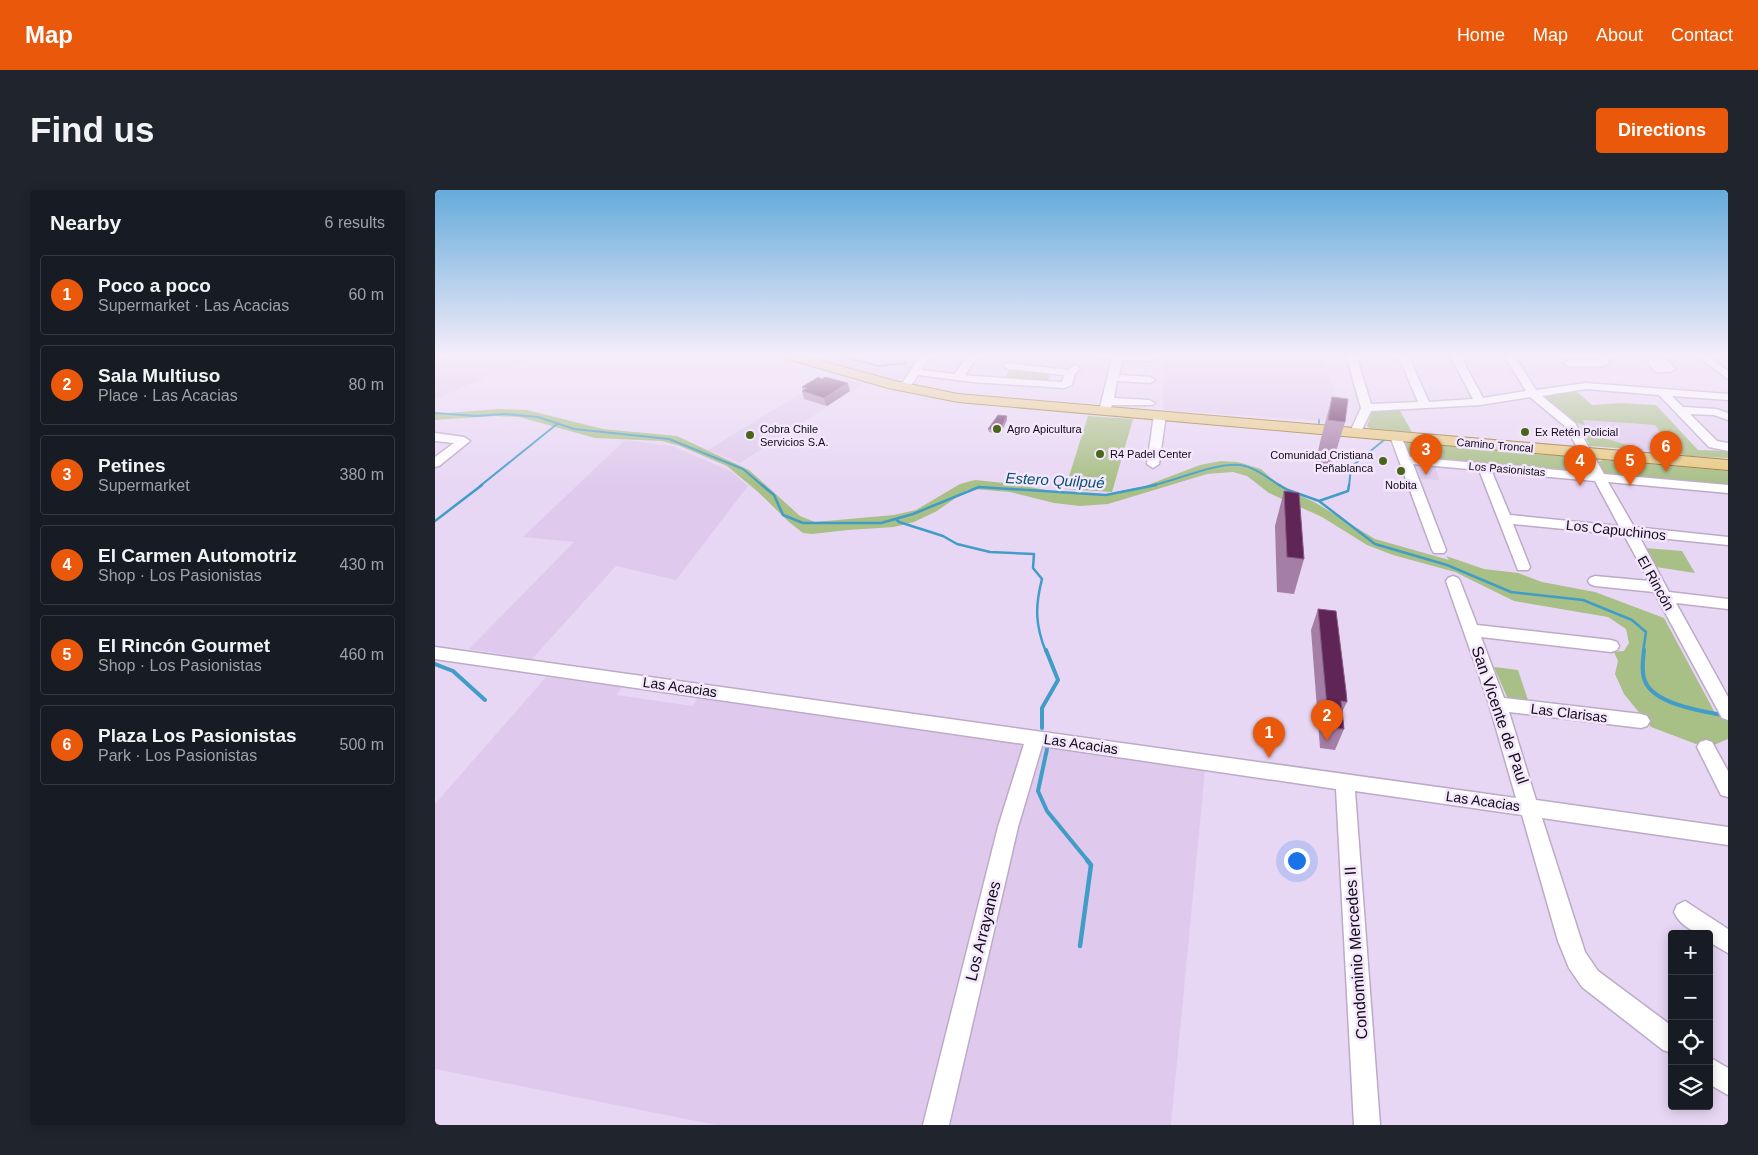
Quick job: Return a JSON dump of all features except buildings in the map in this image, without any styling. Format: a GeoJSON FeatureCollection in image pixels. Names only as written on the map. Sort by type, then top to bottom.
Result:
{"type":"FeatureCollection","features":[{"type":"Feature","properties":{"kind":"main road","name":"Camino Troncal"},"geometry":{"type":"LineString","coordinates":[[970,399],[1106,406],[1160,415],[1728,465]]}},
{"type":"Feature","properties":{"kind":"street"},"geometry":{"type":"LineString","coordinates":[[1108,399],[1106,406],[1149,403]]}},
{"type":"Feature","properties":{"kind":"street"},"geometry":{"type":"LineString","coordinates":[[1356,432],[1367,408],[1364,399]]}},
{"type":"Feature","properties":{"kind":"street"},"geometry":{"type":"LineString","coordinates":[[1422,399],[1425,406]]}},
{"type":"Feature","properties":{"kind":"street"},"geometry":{"type":"LineString","coordinates":[[1367,408],[1425,406],[1502,399]]}},
{"type":"Feature","properties":{"kind":"street","name":"El Rincón"},"geometry":{"type":"LineString","coordinates":[[1539,399],[1571,425],[1661,592],[1723,695],[1728,713]]}},
{"type":"Feature","properties":{"kind":"street"},"geometry":{"type":"LineString","coordinates":[[1669,399],[1723,446]]}},
{"type":"Feature","properties":{"kind":"street"},"geometry":{"type":"LineString","coordinates":[[1681,410],[1716,412],[1728,417]]}},
{"type":"Feature","properties":{"kind":"street"},"geometry":{"type":"LineString","coordinates":[[1153,464],[1160,415]]}},
{"type":"Feature","properties":{"kind":"street"},"geometry":{"type":"LineString","coordinates":[[1396,436],[1439,550]]}},
{"type":"Feature","properties":{"kind":"street"},"geometry":{"type":"LineString","coordinates":[[435,438],[464,440],[435,463]]}},
{"type":"Feature","properties":{"kind":"street","name":"Los Pasionistas"},"geometry":{"type":"LineString","coordinates":[[1405,460],[1727,490]]}},
{"type":"Feature","properties":{"kind":"street"},"geometry":{"type":"LineString","coordinates":[[1485,467],[1523,567]]}},
{"type":"Feature","properties":{"kind":"street","name":"Los Capuchinos"},"geometry":{"type":"LineString","coordinates":[[1505,520],[1728,541]]}},
{"type":"Feature","properties":{"kind":"street","name":"San Vicente de Paul"},"geometry":{"type":"LineString","coordinates":[[1453,581],[1498,704],[1569,942],[1582,970],[1590,980],[1668,1038]]}},
{"type":"Feature","properties":{"kind":"street"},"geometry":{"type":"LineString","coordinates":[[1595,581],[1728,604]]}},
{"type":"Feature","properties":{"kind":"street"},"geometry":{"type":"LineString","coordinates":[[1471,630],[1611,646]]}},
{"type":"Feature","properties":{"kind":"street","name":"Las Acacias"},"geometry":{"type":"LineString","coordinates":[[435,652],[1728,836]]}},
{"type":"Feature","properties":{"kind":"street","name":"Las Clarisas"},"geometry":{"type":"LineString","coordinates":[[1498,704],[1641,721]]}},
{"type":"Feature","properties":{"kind":"street","name":"Los Arrayanes"},"geometry":{"type":"LineString","coordinates":[[936,1125],[1006,836],[1035,738]]}},
{"type":"Feature","properties":{"kind":"street"},"geometry":{"type":"LineString","coordinates":[[1706,747],[1728,790]]}},
{"type":"Feature","properties":{"kind":"street","name":"Condominio Mercedes II"},"geometry":{"type":"LineString","coordinates":[[1345,781],[1367,1125]]}},
{"type":"Feature","properties":{"kind":"street"},"geometry":{"type":"LineString","coordinates":[[1685,912],[1728,942]]}},
{"type":"Feature","properties":{"kind":"street"},"geometry":{"type":"LineString","coordinates":[[1713,1071],[1728,1082]]}},
{"type":"Feature","properties":{"kind":"shaded area"},"geometry":{"type":"Polygon","coordinates":[[[792,399],[840,399],[740,463],[708,450],[792,399]]]}},
{"type":"Feature","properties":{"kind":"shaded area"},"geometry":{"type":"Polygon","coordinates":[[[1163,399],[1336,399],[1344,422],[1163,410],[1163,399]]]}},
{"type":"Feature","properties":{"kind":"shaded area"},"geometry":{"type":"Polygon","coordinates":[[[1572,419],[1655,425],[1672,452],[1653,453],[1644,450],[1590,446],[1577,423],[1572,419]]]}},
{"type":"Feature","properties":{"kind":"shaded area"},"geometry":{"type":"Polygon","coordinates":[[[625,440],[672,446],[732,472],[748,486],[676,580],[616,566],[532,659],[469,649],[574,542],[523,537],[625,440]]]}},
{"type":"Feature","properties":{"kind":"shaded area"},"geometry":{"type":"Polygon","coordinates":[[[1419,464],[1435,465],[1439,480],[1420,479],[1415,466],[1419,464]]]}},
{"type":"Feature","properties":{"kind":"shaded area"},"geometry":{"type":"Polygon","coordinates":[[[546,677],[622,687],[617,695],[693,706],[697,698],[1205,771],[1171,1125],[716,1125],[435,1069],[435,804],[546,677]]]}},
{"type":"Feature","properties":{"kind":"green space"},"geometry":{"type":"Polygon","coordinates":[[[1546,399],[1585,399],[1592,405],[1620,403],[1656,405],[1698,450],[1728,451],[1728,458],[1688,456],[1672,452],[1655,425],[1583,420],[1585,425],[1577,423],[1546,399]]]}},
{"type":"Feature","properties":{"kind":"green space"},"geometry":{"type":"Polygon","coordinates":[[[499,409],[527,410],[603,429],[677,436],[749,470],[800,516],[815,522],[894,515],[916,510],[960,484],[975,480],[1014,484],[1056,492],[1106,494],[1145,486],[1200,465],[1221,461],[1238,462],[1261,469],[1281,487],[1316,503],[1375,539],[1449,560],[1446,556],[1484,569],[1518,573],[1542,582],[1595,592],[1664,618],[1717,716],[1728,717],[1728,739],[1714,745],[1696,744],[1651,727],[1624,694],[1615,674],[1618,661],[1614,652],[1624,651],[1629,643],[1626,629],[1608,617],[1514,601],[1455,572],[1393,555],[1367,545],[1322,517],[1269,493],[1247,476],[1233,472],[1207,474],[1108,504],[1080,506],[1054,503],[1010,492],[967,490],[937,511],[914,522],[894,527],[812,534],[803,533],[789,522],[757,491],[727,466],[680,446],[662,441],[595,438],[519,417],[494,416],[435,420],[435,414],[499,409]]]}},
{"type":"Feature","properties":{"kind":"green space"},"geometry":{"type":"Polygon","coordinates":[[[1399,409],[1412,432],[1371,429],[1367,426],[1372,412],[1375,410],[1399,409]]]}},
{"type":"Feature","properties":{"kind":"green space","name":"R4 Padel Center"},"geometry":{"type":"Polygon","coordinates":[[[1088,416],[1133,419],[1112,492],[1065,489],[1088,416]]]}},
{"type":"Feature","properties":{"kind":"green space"},"geometry":{"type":"Polygon","coordinates":[[[1583,432],[1587,433],[1644,450],[1590,446],[1583,432]]]}},
{"type":"Feature","properties":{"kind":"green space"},"geometry":{"type":"Polygon","coordinates":[[[1405,440],[1579,457],[1584,460],[1590,474],[1412,459],[1409,457],[1403,443],[1405,440]]]}},
{"type":"Feature","properties":{"kind":"green space"},"geometry":{"type":"Polygon","coordinates":[[[1603,460],[1728,471],[1728,487],[1604,474],[1598,462],[1603,460]]]}},
{"type":"Feature","properties":{"kind":"green space"},"geometry":{"type":"Polygon","coordinates":[[[1645,548],[1682,551],[1695,573],[1656,567],[1645,548]]]}},
{"type":"Feature","properties":{"kind":"green space"},"geometry":{"type":"Polygon","coordinates":[[[1494,667],[1518,670],[1528,700],[1507,697],[1494,667]]]}},
{"type":"Feature","properties":{"kind":"waterway","name":"Estero Quilpué"},"geometry":{"type":"LineString","coordinates":[[435,413],[476,416],[504,414],[538,417],[574,429],[669,439],[743,469],[763,486]]}},
{"type":"Feature","properties":{"kind":"waterway"},"geometry":{"type":"LineString","coordinates":[[480,486],[557,424]]}},
{"type":"Feature","properties":{"kind":"waterway"},"geometry":{"type":"LineString","coordinates":[[1349,486],[1351,467],[1384,440]]}},
{"type":"Feature","properties":{"kind":"waterway","name":"Estero Quilpué"},"geometry":{"type":"LineString","coordinates":[[1150,486],[1208,469],[1231,465],[1251,468],[1281,486]]}},
{"type":"Feature","properties":{"kind":"waterway"},"geometry":{"type":"LineString","coordinates":[[435,521],[482,485]]}},
{"type":"Feature","properties":{"kind":"waterway","name":"Estero Quilpué"},"geometry":{"type":"LineString","coordinates":[[762,485],[774,495],[783,515],[803,523],[881,523],[913,514],[979,487],[1106,495],[1156,485]]}},
{"type":"Feature","properties":{"kind":"waterway","name":"Estero Quilpué"},"geometry":{"type":"LineString","coordinates":[[1279,485],[1319,501]]}},
{"type":"Feature","properties":{"kind":"waterway"},"geometry":{"type":"LineString","coordinates":[[1319,501],[1348,491],[1349,485]]}},
{"type":"Feature","properties":{"kind":"waterway","name":"Estero Quilpué"},"geometry":{"type":"LineString","coordinates":[[1319,501],[1375,544],[1447,565],[1511,592],[1583,600],[1632,620],[1646,632],[1643,652]]}},
{"type":"Feature","properties":{"kind":"waterway"},"geometry":{"type":"LineString","coordinates":[[896,519],[899,522],[943,536],[957,544],[990,552],[1034,554],[1033,568],[1042,579],[1037,616],[1046,652]]}},
{"type":"Feature","properties":{"kind":"waterway"},"geometry":{"type":"LineString","coordinates":[[1042,728],[1042,708],[1058,680],[1046,650]]}},
{"type":"Feature","properties":{"kind":"waterway","name":"Estero Quilpué"},"geometry":{"type":"LineString","coordinates":[[1644,650],[1643,674],[1650,689],[1669,702],[1728,716]]}},
{"type":"Feature","properties":{"kind":"waterway"},"geometry":{"type":"LineString","coordinates":[[435,664],[453,671],[485,700]]}},
{"type":"Feature","properties":{"kind":"waterway"},"geometry":{"type":"LineString","coordinates":[[1047,749],[1038,791],[1047,811],[1088,861]]}},
{"type":"Feature","properties":{"kind":"waterway"},"geometry":{"type":"LineString","coordinates":[[1080,946],[1091,865],[1087,860]]}},
{"type":"Feature","properties":{"kind":"place","name":"Agro Apicultura"},"geometry":{"type":"Point","coordinates":[997,429]}},
{"type":"Feature","properties":{"kind":"place","name":"Ex Retén Policial"},"geometry":{"type":"Point","coordinates":[1525,432]}},
{"type":"Feature","properties":{"kind":"place","name":"Cobra Chile Servicios S.A."},"geometry":{"type":"Point","coordinates":[750,435]}},
{"type":"Feature","properties":{"kind":"place","name":"R4 Padel Center"},"geometry":{"type":"Point","coordinates":[1100,454]}},
{"type":"Feature","properties":{"kind":"place","name":"Comunidad Cristiana Peñablanca"},"geometry":{"type":"Point","coordinates":[1383,461]}},
{"type":"Feature","properties":{"kind":"place","name":"Nobita"},"geometry":{"type":"Point","coordinates":[1401,471]}},
{"type":"Feature","properties":{"kind":"place","name":"Plaza Los Pasionistas"},"geometry":{"type":"Point","coordinates":[1666,472]}},
{"type":"Feature","properties":{"kind":"place","name":"Petines"},"geometry":{"type":"Point","coordinates":[1426,475]}},
{"type":"Feature","properties":{"kind":"place","name":"El Carmen Automotriz"},"geometry":{"type":"Point","coordinates":[1580,486]}},
{"type":"Feature","properties":{"kind":"place","name":"El Rincón Gourmet"},"geometry":{"type":"Point","coordinates":[1630,486]}},
{"type":"Feature","properties":{"kind":"place","name":"Sala Multiuso"},"geometry":{"type":"Point","coordinates":[1327,741]}},
{"type":"Feature","properties":{"kind":"place","name":"Poco a poco"},"geometry":{"type":"Point","coordinates":[1269,758]}}]}
